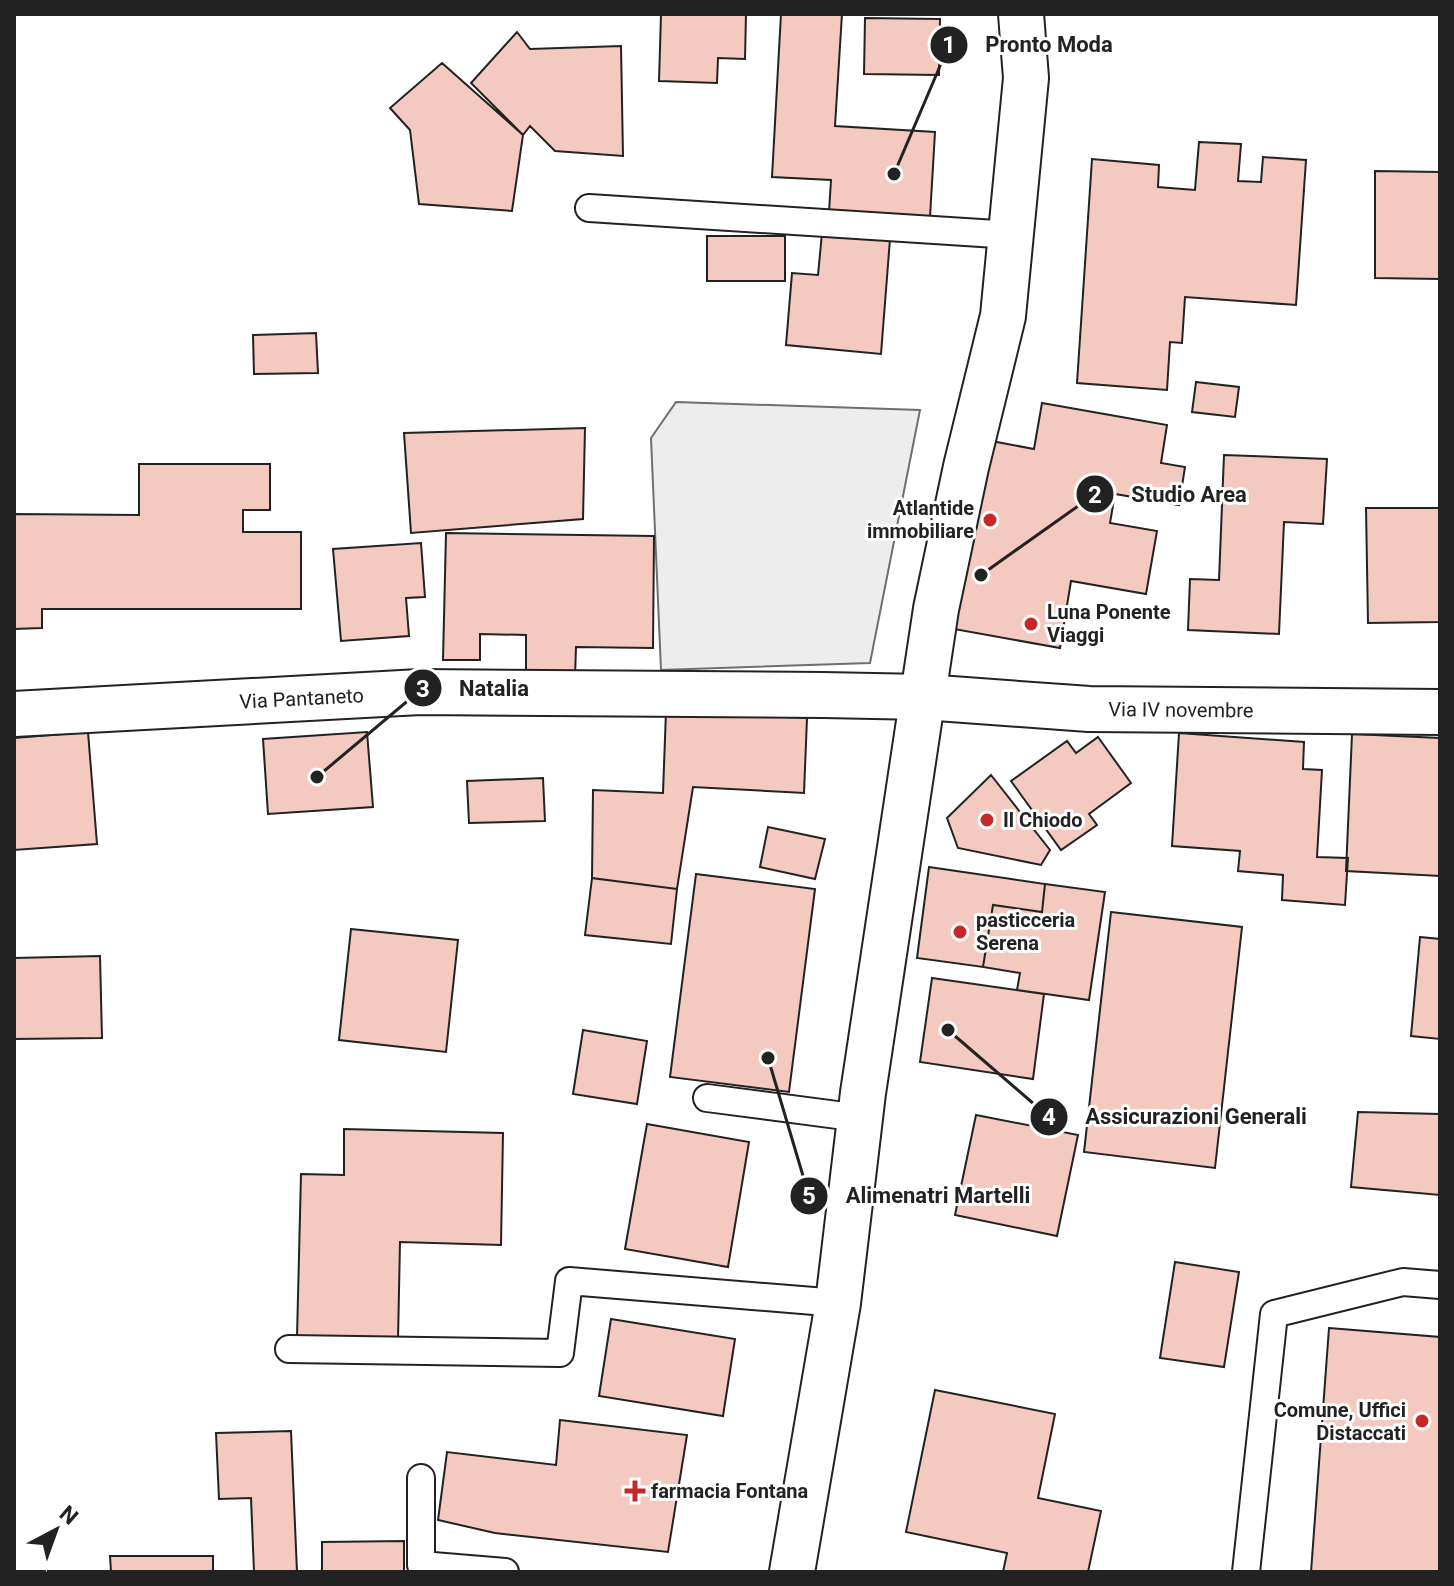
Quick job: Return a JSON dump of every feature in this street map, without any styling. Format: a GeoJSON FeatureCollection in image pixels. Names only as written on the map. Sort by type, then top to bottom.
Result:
{"type":"FeatureCollection","features":[{"type":"Feature","properties":{"kind":"main road"},"geometry":{"type":"LineString","coordinates":[[792,1572],[838,1303],[860,1118],[936,609],[966,467],[1003,316],[1026,78],[1021,14]]}},
{"type":"Feature","properties":{"kind":"main road","name":"Via Pantaneto"},"geometry":{"type":"LineString","coordinates":[[14,714],[420,692],[924,697]]}},
{"type":"Feature","properties":{"kind":"main road","name":"Via IV novembre"},"geometry":{"type":"LineString","coordinates":[[924,697],[1089,709],[1440,712]]}},
{"type":"Feature","properties":{"kind":"lane"},"geometry":{"type":"LineString","coordinates":[[589,208],[1012,235]]}},
{"type":"Feature","properties":{"kind":"lane"},"geometry":{"type":"LineString","coordinates":[[707,1098],[860,1118]]}},
{"type":"Feature","properties":{"kind":"lane"},"geometry":{"type":"LineString","coordinates":[[289,1349],[560,1353],[569,1281],[838,1303]]}},
{"type":"Feature","properties":{"kind":"lane"},"geometry":{"type":"LineString","coordinates":[[1246,1572],[1274,1314],[1403,1282],[1440,1285]]}},
{"type":"Feature","properties":{"kind":"lane"},"geometry":{"type":"LineString","coordinates":[[421,1478],[421,1565],[505,1572]]}},
{"type":"Feature","properties":{"kind":"shaded area"},"geometry":{"type":"Polygon","coordinates":[[[676,402],[920,410],[870,663],[661,670],[651,438],[676,402]]]}},
{"type":"Feature","properties":{"kind":"building"},"geometry":{"type":"Polygon","coordinates":[[[661,14],[746,14],[745,59],[718,58],[717,83],[659,81],[661,14]]]}},
{"type":"Feature","properties":{"kind":"building"},"geometry":{"type":"Polygon","coordinates":[[[781,14],[842,14],[835,126],[935,132],[930,217],[829,212],[831,180],[772,177],[781,14]]]}},
{"type":"Feature","properties":{"kind":"building"},"geometry":{"type":"Polygon","coordinates":[[[865,18],[940,19],[939,75],[864,74],[865,18]]]}},
{"type":"Feature","properties":{"kind":"building"},"geometry":{"type":"Polygon","coordinates":[[[517,32],[530,49],[621,46],[623,156],[555,151],[530,126],[523,135],[471,83],[517,32]]]}},
{"type":"Feature","properties":{"kind":"building"},"geometry":{"type":"Polygon","coordinates":[[[442,63],[523,135],[512,211],[419,204],[410,130],[390,108],[442,63]]]}},
{"type":"Feature","properties":{"kind":"building"},"geometry":{"type":"Polygon","coordinates":[[[1199,142],[1241,144],[1238,181],[1261,182],[1263,157],[1306,160],[1296,305],[1185,297],[1182,343],[1170,342],[1167,390],[1077,383],[1092,159],[1159,165],[1158,187],[1195,190],[1199,142]]]}},
{"type":"Feature","properties":{"kind":"building"},"geometry":{"type":"Polygon","coordinates":[[[1375,171],[1440,172],[1440,279],[1375,278],[1375,171]]]}},
{"type":"Feature","properties":{"kind":"building"},"geometry":{"type":"Polygon","coordinates":[[[822,233],[890,239],[881,354],[786,345],[792,273],[818,275],[822,233]]]}},
{"type":"Feature","properties":{"kind":"building"},"geometry":{"type":"Polygon","coordinates":[[[707,236],[785,236],[785,281],[707,281],[707,236]]]}},
{"type":"Feature","properties":{"kind":"building"},"geometry":{"type":"Polygon","coordinates":[[[316,333],[318,373],[254,374],[253,335],[316,333]]]}},
{"type":"Feature","properties":{"kind":"building"},"geometry":{"type":"Polygon","coordinates":[[[1196,382],[1239,387],[1235,417],[1192,412],[1196,382]]]}},
{"type":"Feature","properties":{"kind":"building"},"geometry":{"type":"Polygon","coordinates":[[[1042,403],[1167,425],[1161,463],[1185,467],[1179,505],[1115,494],[1110,523],[1157,531],[1146,594],[1071,581],[1060,648],[954,629],[986,440],[1034,449],[1042,403]]]}},
{"type":"Feature","properties":{"kind":"building"},"geometry":{"type":"Polygon","coordinates":[[[585,428],[583,519],[411,533],[404,433],[585,428]]]}},
{"type":"Feature","properties":{"kind":"building"},"geometry":{"type":"Polygon","coordinates":[[[1224,455],[1327,459],[1323,524],[1284,522],[1279,634],[1188,630],[1190,579],[1219,580],[1224,455]]]}},
{"type":"Feature","properties":{"kind":"building"},"geometry":{"type":"Polygon","coordinates":[[[139,464],[270,464],[270,510],[243,510],[243,532],[301,532],[301,609],[42,609],[42,628],[14,629],[14,514],[139,515],[139,464]]]}},
{"type":"Feature","properties":{"kind":"building"},"geometry":{"type":"Polygon","coordinates":[[[1366,508],[1440,508],[1440,622],[1368,623],[1366,508]]]}},
{"type":"Feature","properties":{"kind":"building"},"geometry":{"type":"Polygon","coordinates":[[[446,533],[654,536],[653,648],[576,647],[575,677],[526,677],[526,635],[480,634],[480,660],[443,660],[446,533]]]}},
{"type":"Feature","properties":{"kind":"building"},"geometry":{"type":"Polygon","coordinates":[[[421,543],[425,597],[406,598],[409,636],[341,641],[333,549],[421,543]]]}},
{"type":"Feature","properties":{"kind":"building"},"geometry":{"type":"Polygon","coordinates":[[[666,711],[807,718],[804,793],[693,787],[677,889],[592,878],[593,790],[663,793],[666,711]]]}},
{"type":"Feature","properties":{"kind":"building"},"geometry":{"type":"Polygon","coordinates":[[[88,732],[97,844],[14,850],[14,738],[88,732]]]}},
{"type":"Feature","properties":{"kind":"building"},"geometry":{"type":"Polygon","coordinates":[[[367,732],[373,807],[268,814],[263,739],[367,732]]]}},
{"type":"Feature","properties":{"kind":"building"},"geometry":{"type":"Polygon","coordinates":[[[1179,733],[1304,742],[1303,769],[1322,770],[1317,857],[1348,858],[1345,905],[1282,900],[1283,875],[1238,871],[1240,851],[1172,846],[1179,733]]]}},
{"type":"Feature","properties":{"kind":"building"},"geometry":{"type":"Polygon","coordinates":[[[1352,734],[1440,738],[1440,876],[1346,871],[1352,734]]]}},
{"type":"Feature","properties":{"kind":"building"},"geometry":{"type":"Polygon","coordinates":[[[1098,737],[1131,783],[1089,814],[1097,825],[1061,850],[1011,781],[1067,741],[1076,753],[1098,737]]]}},
{"type":"Feature","properties":{"kind":"building"},"geometry":{"type":"Polygon","coordinates":[[[991,775],[1050,850],[1041,865],[958,848],[947,818],[991,775]]]}},
{"type":"Feature","properties":{"kind":"building"},"geometry":{"type":"Polygon","coordinates":[[[543,778],[545,821],[469,823],[467,781],[543,778]]]}},
{"type":"Feature","properties":{"kind":"building"},"geometry":{"type":"Polygon","coordinates":[[[768,827],[825,839],[815,879],[760,867],[768,827]]]}},
{"type":"Feature","properties":{"kind":"building"},"geometry":{"type":"Polygon","coordinates":[[[929,867],[1045,884],[1042,912],[993,905],[983,967],[917,958],[929,867]]]}},
{"type":"Feature","properties":{"kind":"building"},"geometry":{"type":"Polygon","coordinates":[[[696,874],[815,889],[789,1092],[670,1077],[696,874]]]}},
{"type":"Feature","properties":{"kind":"building"},"geometry":{"type":"Polygon","coordinates":[[[592,878],[677,889],[671,944],[585,935],[592,878]]]}},
{"type":"Feature","properties":{"kind":"building"},"geometry":{"type":"Polygon","coordinates":[[[1045,884],[1105,892],[1089,1000],[1017,990],[1020,973],[983,967],[993,905],[1042,912],[1045,884]]]}},
{"type":"Feature","properties":{"kind":"building"},"geometry":{"type":"Polygon","coordinates":[[[1111,912],[1242,927],[1215,1168],[1084,1152],[1111,912]]]}},
{"type":"Feature","properties":{"kind":"building"},"geometry":{"type":"Polygon","coordinates":[[[351,929],[458,940],[446,1052],[339,1040],[351,929]]]}},
{"type":"Feature","properties":{"kind":"building"},"geometry":{"type":"Polygon","coordinates":[[[1420,937],[1440,939],[1440,1039],[1411,1036],[1420,937]]]}},
{"type":"Feature","properties":{"kind":"building"},"geometry":{"type":"Polygon","coordinates":[[[100,956],[102,1038],[14,1039],[14,958],[100,956]]]}},
{"type":"Feature","properties":{"kind":"building"},"geometry":{"type":"Polygon","coordinates":[[[932,978],[1044,994],[1033,1079],[920,1062],[932,978]]]}},
{"type":"Feature","properties":{"kind":"building"},"geometry":{"type":"Polygon","coordinates":[[[583,1030],[647,1041],[637,1104],[573,1094],[583,1030]]]}},
{"type":"Feature","properties":{"kind":"building"},"geometry":{"type":"Polygon","coordinates":[[[1358,1112],[1440,1114],[1440,1195],[1351,1187],[1358,1112]]]}},
{"type":"Feature","properties":{"kind":"building"},"geometry":{"type":"Polygon","coordinates":[[[976,1115],[1078,1135],[1057,1236],[955,1215],[976,1115]]]}},
{"type":"Feature","properties":{"kind":"building"},"geometry":{"type":"Polygon","coordinates":[[[647,1124],[749,1142],[728,1267],[625,1249],[647,1124]]]}},
{"type":"Feature","properties":{"kind":"building"},"geometry":{"type":"Polygon","coordinates":[[[344,1129],[503,1133],[501,1245],[400,1242],[398,1340],[297,1337],[301,1174],[344,1175],[344,1129]]]}},
{"type":"Feature","properties":{"kind":"building"},"geometry":{"type":"Polygon","coordinates":[[[1175,1262],[1239,1272],[1224,1367],[1160,1358],[1175,1262]]]}},
{"type":"Feature","properties":{"kind":"building"},"geometry":{"type":"Polygon","coordinates":[[[611,1319],[735,1339],[723,1416],[599,1396],[611,1319]]]}},
{"type":"Feature","properties":{"kind":"building","name":"Comune, Uffici Distaccati"},"geometry":{"type":"Polygon","coordinates":[[[1329,1328],[1440,1337],[1440,1572],[1311,1572],[1329,1328]]]}},
{"type":"Feature","properties":{"kind":"building"},"geometry":{"type":"Polygon","coordinates":[[[935,1390],[1055,1414],[1038,1498],[1101,1511],[1088,1572],[1003,1572],[1007,1553],[906,1532],[935,1390]]]}},
{"type":"Feature","properties":{"kind":"building"},"geometry":{"type":"Polygon","coordinates":[[[560,1420],[687,1435],[668,1552],[495,1533],[438,1520],[447,1452],[556,1465],[560,1420]]]}},
{"type":"Feature","properties":{"kind":"building"},"geometry":{"type":"Polygon","coordinates":[[[291,1431],[297,1572],[254,1572],[251,1498],[219,1499],[216,1433],[291,1431]]]}},
{"type":"Feature","properties":{"kind":"building"},"geometry":{"type":"Polygon","coordinates":[[[404,1541],[404,1572],[322,1572],[322,1542],[404,1541]]]}},
{"type":"Feature","properties":{"kind":"building"},"geometry":{"type":"Polygon","coordinates":[[[110,1556],[213,1556],[213,1572],[111,1572],[110,1556]]]}},
{"type":"Feature","properties":{"kind":"place","name":"Pronto Moda"},"geometry":{"type":"Point","coordinates":[894,174]}},
{"type":"Feature","properties":{"kind":"place","name":"Atlantide immobiliare"},"geometry":{"type":"Point","coordinates":[990,520]}},
{"type":"Feature","properties":{"kind":"place","name":"Studio Area"},"geometry":{"type":"Point","coordinates":[981,575]}},
{"type":"Feature","properties":{"kind":"place","name":"Luna Ponente Viaggi"},"geometry":{"type":"Point","coordinates":[1031,624]}},
{"type":"Feature","properties":{"kind":"place","name":"Natalia"},"geometry":{"type":"Point","coordinates":[317,777]}},
{"type":"Feature","properties":{"kind":"place","name":"Il Chiodo"},"geometry":{"type":"Point","coordinates":[987,820]}},
{"type":"Feature","properties":{"kind":"place","name":"pasticceria Serena"},"geometry":{"type":"Point","coordinates":[960,932]}},
{"type":"Feature","properties":{"kind":"place","name":"Assicurazioni Generali"},"geometry":{"type":"Point","coordinates":[948,1030]}},
{"type":"Feature","properties":{"kind":"place","name":"Alimenatri Martelli"},"geometry":{"type":"Point","coordinates":[768,1058]}},
{"type":"Feature","properties":{"kind":"place","name":"Comune, Uffici Distaccati"},"geometry":{"type":"Point","coordinates":[1422,1421]}},
{"type":"Feature","properties":{"kind":"place","name":"farmacia Fontana"},"geometry":{"type":"Point","coordinates":[635,1491]}}]}
